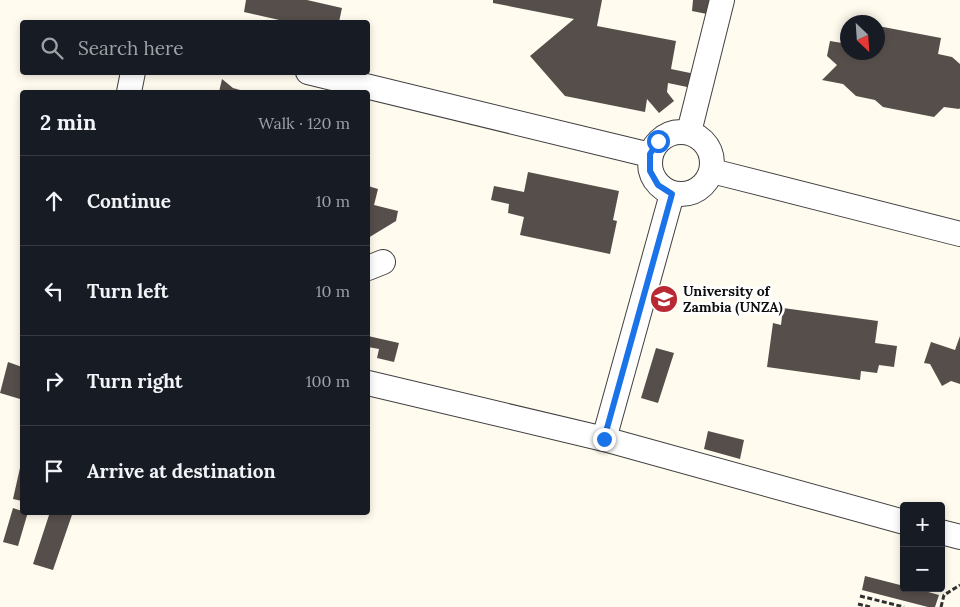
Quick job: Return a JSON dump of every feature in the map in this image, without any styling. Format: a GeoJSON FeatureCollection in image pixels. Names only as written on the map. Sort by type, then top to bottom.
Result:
{"type":"FeatureCollection","features":[{"type":"Feature","properties":{"kind":"lane"},"geometry":{"type":"LineString","coordinates":[[689,132],[722,0]]}},
{"type":"Feature","properties":{"kind":"lane"},"geometry":{"type":"LineString","coordinates":[[129,90],[132,75]]}},
{"type":"Feature","properties":{"kind":"lane"},"geometry":{"type":"LineString","coordinates":[[321,75],[650,154]]}},
{"type":"Feature","properties":{"kind":"lane"},"geometry":{"type":"LineString","coordinates":[[672,132],[689,132],[703,140],[708,147],[712,155],[712,172],[703,186],[689,194],[672,194],[658,185],[650,171],[650,154],[658,141],[672,132]]}},
{"type":"Feature","properties":{"kind":"lane"},"geometry":{"type":"LineString","coordinates":[[712,172],[960,234]]}},
{"type":"Feature","properties":{"kind":"lane"},"geometry":{"type":"LineString","coordinates":[[604,439],[672,194]]}},
{"type":"Feature","properties":{"kind":"lane"},"geometry":{"type":"LineString","coordinates":[[370,382],[604,439],[900,521]]}},
{"type":"Feature","properties":{"kind":"lane"},"geometry":{"type":"LineString","coordinates":[[945,533],[960,537]]}},
{"type":"Feature","properties":{"kind":"path"},"geometry":{"type":"LineString","coordinates":[[941,607],[944,595],[960,585]]}},
{"type":"Feature","properties":{"kind":"path"},"geometry":{"type":"LineString","coordinates":[[860,596],[904,607]]}},
{"type":"Feature","properties":{"kind":"path"},"geometry":{"type":"LineString","coordinates":[[858,604],[870,607]]}},
{"type":"Feature","properties":{"kind":"building"},"geometry":{"type":"Polygon","coordinates":[[[246,0],[307,0],[342,8],[339,20],[279,20],[244,12],[246,0]]]}},
{"type":"Feature","properties":{"kind":"building"},"geometry":{"type":"Polygon","coordinates":[[[493,0],[602,0],[597,26],[676,41],[671,69],[695,74],[692,88],[668,83],[667,92],[674,101],[659,113],[647,99],[645,112],[565,96],[530,56],[574,19],[493,3],[493,0]]]}},
{"type":"Feature","properties":{"kind":"building"},"geometry":{"type":"Polygon","coordinates":[[[693,0],[709,0],[707,14],[692,11],[693,0]]]}},
{"type":"Feature","properties":{"kind":"building"},"geometry":{"type":"Polygon","coordinates":[[[885,27],[941,38],[938,54],[952,57],[960,64],[960,108],[944,107],[934,117],[883,107],[875,100],[856,96],[843,84],[822,80],[837,65],[827,56],[830,41],[840,43],[840,60],[885,60],[885,27]]]}},
{"type":"Feature","properties":{"kind":"building"},"geometry":{"type":"Polygon","coordinates":[[[222,79],[233,88],[240,90],[219,90],[222,79]]]}},
{"type":"Feature","properties":{"kind":"building"},"geometry":{"type":"Polygon","coordinates":[[[528,172],[619,191],[613,220],[617,221],[610,254],[520,235],[524,217],[508,213],[509,204],[491,200],[494,186],[524,192],[528,172]]]}},
{"type":"Feature","properties":{"kind":"building"},"geometry":{"type":"Polygon","coordinates":[[[370,187],[378,189],[374,205],[398,211],[396,221],[370,237],[370,187]]]}},
{"type":"Feature","properties":{"kind":"building"},"geometry":{"type":"Polygon","coordinates":[[[783,308],[878,321],[875,343],[897,346],[894,367],[879,365],[877,373],[861,371],[860,380],[767,367],[773,323],[781,325],[783,308]]]}},
{"type":"Feature","properties":{"kind":"building"},"geometry":{"type":"Polygon","coordinates":[[[370,336],[399,343],[394,362],[377,358],[379,349],[370,347],[370,336]]]}},
{"type":"Feature","properties":{"kind":"building"},"geometry":{"type":"Polygon","coordinates":[[[960,336],[960,384],[951,381],[942,386],[930,364],[924,363],[931,342],[955,350],[960,336]]]}},
{"type":"Feature","properties":{"kind":"building"},"geometry":{"type":"Polygon","coordinates":[[[656,348],[674,353],[658,403],[641,398],[656,348]]]}},
{"type":"Feature","properties":{"kind":"building"},"geometry":{"type":"Polygon","coordinates":[[[8,362],[20,366],[20,399],[0,393],[8,362]]]}},
{"type":"Feature","properties":{"kind":"building"},"geometry":{"type":"Polygon","coordinates":[[[708,431],[744,440],[740,459],[704,449],[708,431]]]}},
{"type":"Feature","properties":{"kind":"building"},"geometry":{"type":"Polygon","coordinates":[[[20,468],[20,501],[13,499],[20,468]]]}},
{"type":"Feature","properties":{"kind":"building"},"geometry":{"type":"Polygon","coordinates":[[[13,508],[20,510],[20,515],[27,515],[18,546],[3,542],[13,508]]]}},
{"type":"Feature","properties":{"kind":"building"},"geometry":{"type":"Polygon","coordinates":[[[49,515],[72,515],[53,570],[33,564],[49,515]]]}},
{"type":"Feature","properties":{"kind":"building"},"geometry":{"type":"Polygon","coordinates":[[[865,576],[900,585],[900,592],[928,592],[939,595],[935,607],[928,607],[862,590],[865,576]]]}},
{"type":"Feature","properties":{"kind":"place","name":"University of Zambia (UNZA)"},"geometry":{"type":"Point","coordinates":[664,299]}},
{"type":"Feature","properties":{"kind":"route"},"geometry":{"type":"LineString","coordinates":[[604,439],[672,194],[658,185],[650,171],[650,154],[658,141]]}}]}
